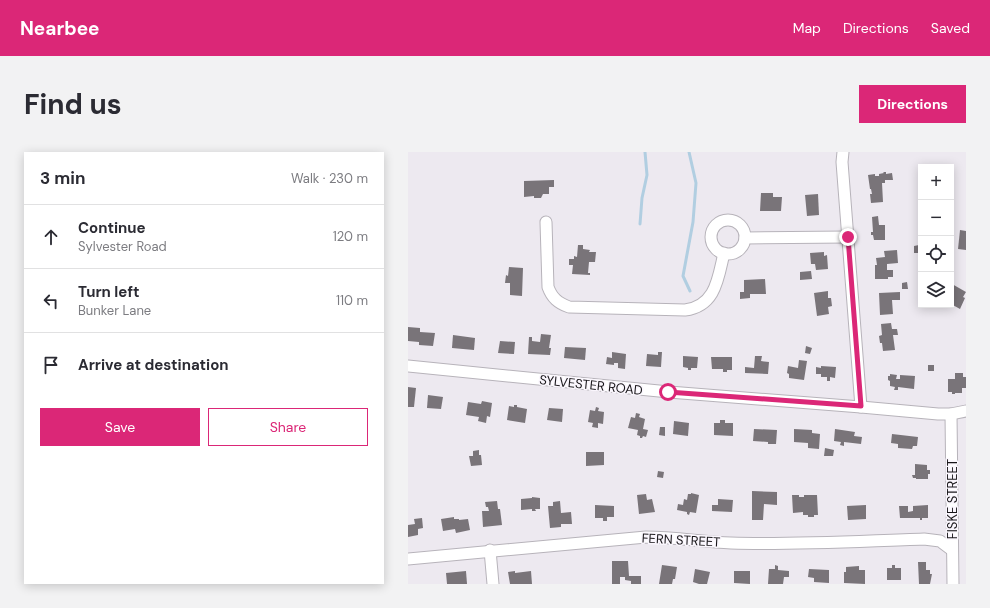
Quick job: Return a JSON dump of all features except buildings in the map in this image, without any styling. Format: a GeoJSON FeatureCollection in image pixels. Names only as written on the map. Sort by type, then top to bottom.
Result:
{"type":"FeatureCollection","features":[{"type":"Feature","properties":{"kind":"street"},"geometry":{"type":"LineString","coordinates":[[843,152],[842,162],[861,406]]}},
{"type":"Feature","properties":{"kind":"street"},"geometry":{"type":"LineString","coordinates":[[729,220],[739,224],[744,232],[745,238],[740,249],[730,253],[724,253],[715,247],[712,240],[713,230],[719,223],[729,220]]}},
{"type":"Feature","properties":{"kind":"street"},"geometry":{"type":"LineString","coordinates":[[546,222],[548,287],[555,300],[569,307],[695,309],[704,304],[714,289],[724,253]]}},
{"type":"Feature","properties":{"kind":"street"},"geometry":{"type":"LineString","coordinates":[[745,238],[848,237]]}},
{"type":"Feature","properties":{"kind":"street","name":"SYLVESTER ROAD"},"geometry":{"type":"LineString","coordinates":[[408,366],[668,392],[951,414],[966,411]]}},
{"type":"Feature","properties":{"kind":"street","name":"FISKE STREET"},"geometry":{"type":"LineString","coordinates":[[951,414],[953,584]]}},
{"type":"Feature","properties":{"kind":"street","name":"FERN STREET"},"geometry":{"type":"LineString","coordinates":[[408,559],[490,550],[646,537],[666,537],[708,542],[750,543],[924,539],[940,541],[952,550]]}},
{"type":"Feature","properties":{"kind":"street"},"geometry":{"type":"LineString","coordinates":[[490,550],[493,584]]}},
{"type":"Feature","properties":{"kind":"waterway"},"geometry":{"type":"LineString","coordinates":[[640,224],[642,198],[647,175],[645,152]]}},
{"type":"Feature","properties":{"kind":"waterway"},"geometry":{"type":"LineString","coordinates":[[689,152],[696,183],[693,222],[683,276],[690,291]]}},
{"type":"Feature","properties":{"kind":"route"},"geometry":{"type":"LineString","coordinates":[[668,392],[861,406],[848,237]]}}]}
